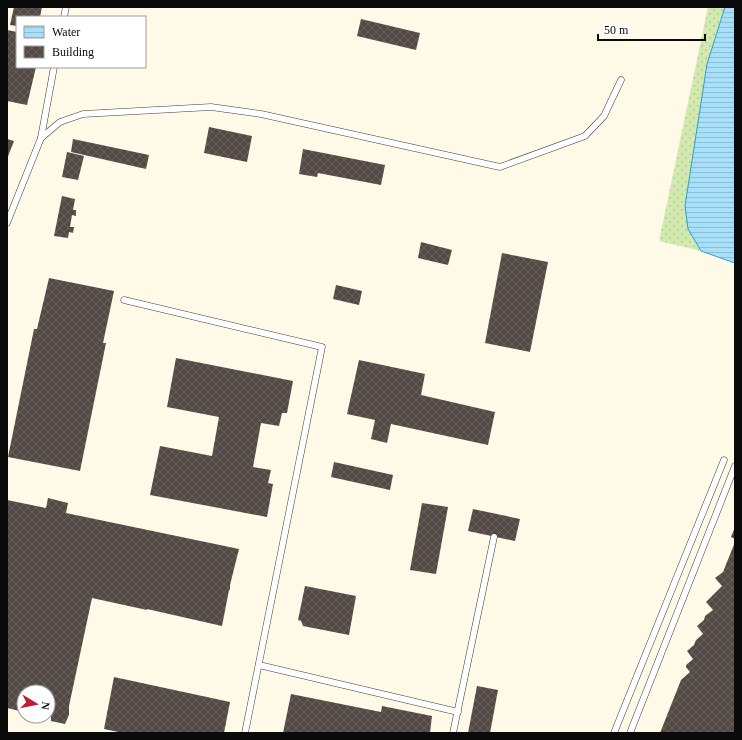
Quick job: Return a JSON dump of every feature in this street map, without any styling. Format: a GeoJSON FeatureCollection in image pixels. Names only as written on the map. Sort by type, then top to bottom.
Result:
{"type":"FeatureCollection","features":[{"type":"Feature","properties":{"kind":"lane"},"geometry":{"type":"LineString","coordinates":[[7,223],[41,138],[54,68]]}},
{"type":"Feature","properties":{"kind":"lane"},"geometry":{"type":"LineString","coordinates":[[41,138],[60,122],[83,114],[211,107],[260,114],[500,167],[585,136],[604,116],[621,80]]}},
{"type":"Feature","properties":{"kind":"lane"},"geometry":{"type":"LineString","coordinates":[[124,300],[322,347],[245,733]]}},
{"type":"Feature","properties":{"kind":"lane"},"geometry":{"type":"LineString","coordinates":[[614,733],[724,460]]}},
{"type":"Feature","properties":{"kind":"lane"},"geometry":{"type":"LineString","coordinates":[[630,733],[735,466]]}},
{"type":"Feature","properties":{"kind":"lane"},"geometry":{"type":"LineString","coordinates":[[453,733],[494,537]]}},
{"type":"Feature","properties":{"kind":"lane"},"geometry":{"type":"LineString","coordinates":[[259,665],[458,712]]}},
{"type":"Feature","properties":{"kind":"green space"},"geometry":{"type":"Polygon","coordinates":[[[708,7],[725,7],[707,64],[688,229],[701,251],[659,241],[708,7]]]}},
{"type":"Feature","properties":{"kind":"water"},"geometry":{"type":"Polygon","coordinates":[[[725,7],[735,7],[735,263],[701,251],[688,229],[685,206],[707,64],[725,7]]]}},
{"type":"Feature","properties":{"kind":"building"},"geometry":{"type":"Polygon","coordinates":[[[14,7],[42,7],[40,16],[16,16],[16,26],[10,25],[14,7]]]}},
{"type":"Feature","properties":{"kind":"building"},"geometry":{"type":"Polygon","coordinates":[[[361,19],[420,33],[416,50],[357,36],[361,19]]]}},
{"type":"Feature","properties":{"kind":"building"},"geometry":{"type":"Polygon","coordinates":[[[7,30],[16,32],[16,68],[36,68],[27,105],[7,101],[7,30]]]}},
{"type":"Feature","properties":{"kind":"building"},"geometry":{"type":"Polygon","coordinates":[[[209,127],[252,136],[247,162],[204,153],[209,127]]]}},
{"type":"Feature","properties":{"kind":"building"},"geometry":{"type":"Polygon","coordinates":[[[7,139],[14,141],[7,159],[7,139]]]}},
{"type":"Feature","properties":{"kind":"building"},"geometry":{"type":"Polygon","coordinates":[[[73,139],[149,155],[146,169],[71,152],[73,139]]]}},
{"type":"Feature","properties":{"kind":"building"},"geometry":{"type":"Polygon","coordinates":[[[303,149],[385,165],[381,185],[318,173],[317,177],[299,174],[303,149]]]}},
{"type":"Feature","properties":{"kind":"building"},"geometry":{"type":"Polygon","coordinates":[[[67,152],[84,156],[78,180],[62,177],[67,152]]]}},
{"type":"Feature","properties":{"kind":"building"},"geometry":{"type":"Polygon","coordinates":[[[62,196],[75,199],[73,210],[76,210],[76,216],[72,215],[70,227],[74,227],[73,233],[69,232],[68,238],[54,236],[62,196]]]}},
{"type":"Feature","properties":{"kind":"building"},"geometry":{"type":"Polygon","coordinates":[[[421,242],[452,250],[448,265],[418,258],[421,242]]]}},
{"type":"Feature","properties":{"kind":"building"},"geometry":{"type":"Polygon","coordinates":[[[502,253],[548,262],[530,352],[485,343],[502,253]]]}},
{"type":"Feature","properties":{"kind":"building"},"geometry":{"type":"Polygon","coordinates":[[[49,278],[114,291],[103,343],[106,343],[80,471],[8,457],[34,329],[37,329],[49,278]]]}},
{"type":"Feature","properties":{"kind":"building"},"geometry":{"type":"Polygon","coordinates":[[[336,285],[362,291],[359,305],[333,299],[336,285]]]}},
{"type":"Feature","properties":{"kind":"building"},"geometry":{"type":"Polygon","coordinates":[[[176,358],[293,381],[287,413],[282,413],[279,426],[261,423],[253,467],[271,470],[268,483],[273,484],[267,517],[150,495],[160,446],[212,456],[219,417],[167,407],[176,358]]]}},
{"type":"Feature","properties":{"kind":"building"},"geometry":{"type":"Polygon","coordinates":[[[359,360],[425,374],[421,395],[495,412],[488,445],[391,424],[387,443],[371,439],[375,420],[347,414],[359,360]]]}},
{"type":"Feature","properties":{"kind":"building"},"geometry":{"type":"Polygon","coordinates":[[[334,462],[393,475],[390,490],[331,477],[334,462]]]}},
{"type":"Feature","properties":{"kind":"building"},"geometry":{"type":"Polygon","coordinates":[[[48,498],[68,503],[66,513],[239,549],[222,626],[92,598],[69,706],[69,715],[65,724],[56,722],[56,684],[16,684],[16,710],[7,708],[7,500],[46,508],[48,498]]]}},
{"type":"Feature","properties":{"kind":"building"},"geometry":{"type":"Polygon","coordinates":[[[422,503],[448,507],[436,574],[410,570],[422,503]]]}},
{"type":"Feature","properties":{"kind":"building"},"geometry":{"type":"Polygon","coordinates":[[[473,509],[520,519],[515,541],[468,531],[473,509]]]}},
{"type":"Feature","properties":{"kind":"building"},"geometry":{"type":"Polygon","coordinates":[[[735,527],[735,539],[731,537],[735,527]]]}},
{"type":"Feature","properties":{"kind":"building"},"geometry":{"type":"Polygon","coordinates":[[[735,542],[735,733],[660,733],[681,680],[690,672],[686,665],[693,659],[687,651],[703,634],[697,626],[704,620],[705,616],[713,610],[706,602],[722,586],[715,578],[723,572],[735,542]]]}},
{"type":"Feature","properties":{"kind":"building"},"geometry":{"type":"Polygon","coordinates":[[[305,586],[356,596],[349,635],[303,626],[301,621],[298,620],[305,586]]]}},
{"type":"Feature","properties":{"kind":"building"},"geometry":{"type":"Polygon","coordinates":[[[114,677],[230,702],[224,733],[123,733],[104,729],[114,677]]]}},
{"type":"Feature","properties":{"kind":"building"},"geometry":{"type":"Polygon","coordinates":[[[477,686],[498,690],[490,733],[468,733],[477,686]]]}},
{"type":"Feature","properties":{"kind":"building"},"geometry":{"type":"Polygon","coordinates":[[[291,694],[381,712],[382,706],[432,716],[430,733],[283,733],[291,694]]]}}]}
